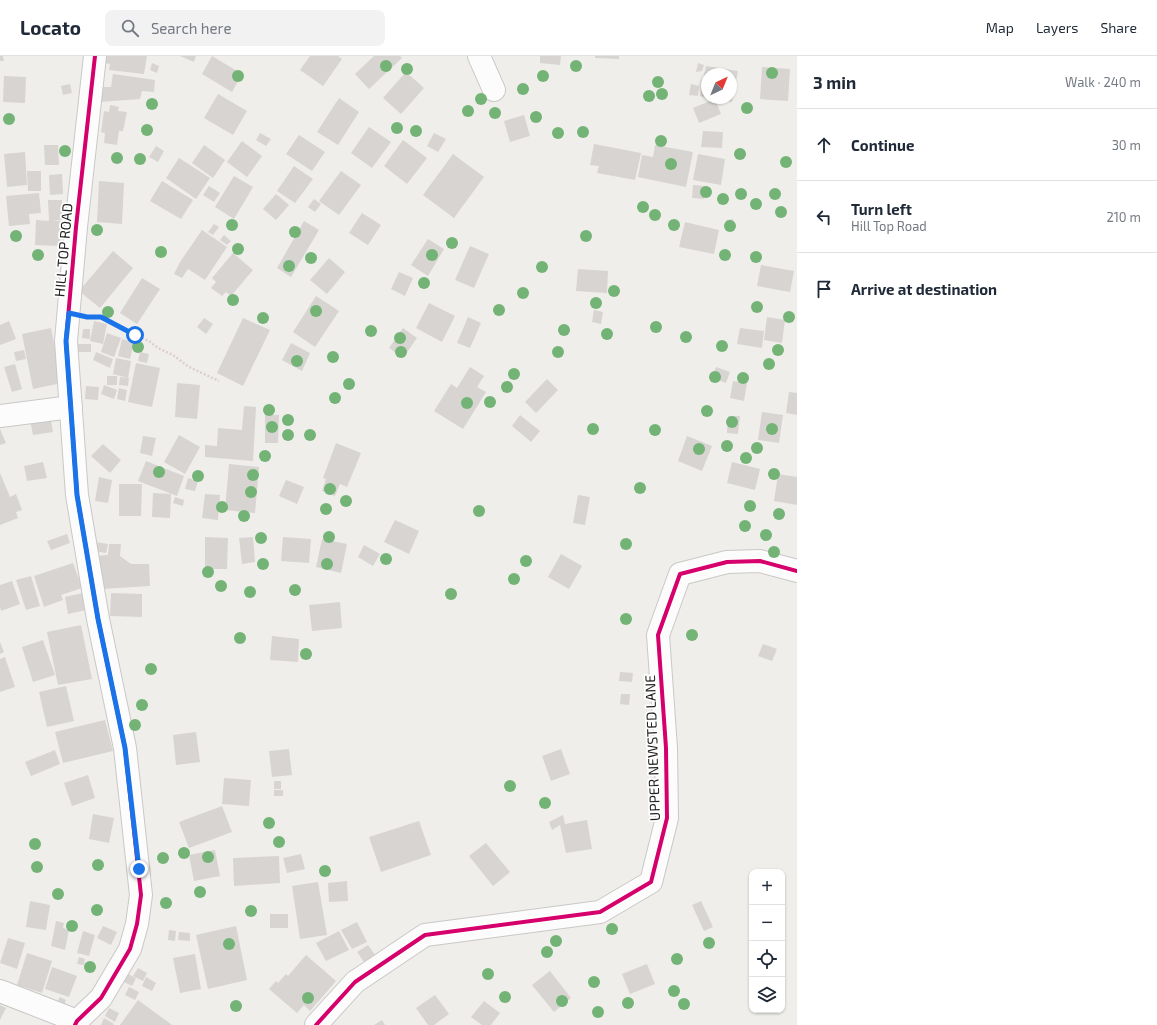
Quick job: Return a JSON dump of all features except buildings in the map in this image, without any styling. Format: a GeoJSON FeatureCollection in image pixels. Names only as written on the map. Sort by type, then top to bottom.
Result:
{"type":"FeatureCollection","features":[{"type":"Feature","properties":{"kind":"street","name":"HILL TOP ROAD"},"geometry":{"type":"LineString","coordinates":[[76,1023],[101,998],[130,949],[137,924],[141,895],[125,748],[98,619],[77,495],[66,341],[76,227],[95,56]]}},
{"type":"Feature","properties":{"kind":"street"},"geometry":{"type":"LineString","coordinates":[[479,56],[494,90]]}},
{"type":"Feature","properties":{"kind":"street"},"geometry":{"type":"LineString","coordinates":[[0,416],[71,407]]}},
{"type":"Feature","properties":{"kind":"street","name":"UPPER NEWSTED LANE"},"geometry":{"type":"LineString","coordinates":[[316,1025],[355,982],[425,935],[600,912],[651,882],[667,818],[666,748],[658,635],[680,574],[727,562],[760,560],[797,571]]}},
{"type":"Feature","properties":{"kind":"street"},"geometry":{"type":"LineString","coordinates":[[0,991],[76,1023]]}},
{"type":"Feature","properties":{"kind":"path"},"geometry":{"type":"LineString","coordinates":[[69,313],[87,317],[101,317],[149,341],[158,348],[173,355],[189,367],[219,382]]}},
{"type":"Feature","properties":{"kind":"cycle path"},"geometry":{"type":"LineString","coordinates":[[75,1025],[77,1021],[101,998],[130,949],[137,924],[141,895],[125,748],[98,619],[77,495],[66,341],[76,227],[95,56]]}},
{"type":"Feature","properties":{"kind":"cycle path"},"geometry":{"type":"LineString","coordinates":[[316,1025],[355,982],[425,935],[600,912],[651,882],[667,818],[666,748],[658,635],[680,574],[727,562],[760,561],[797,571]]}},
{"type":"Feature","properties":{"kind":"route"},"geometry":{"type":"LineString","coordinates":[[135,335],[101,317],[87,317],[69,313],[66,341],[77,495],[98,619],[125,748],[139,869]]}}]}
